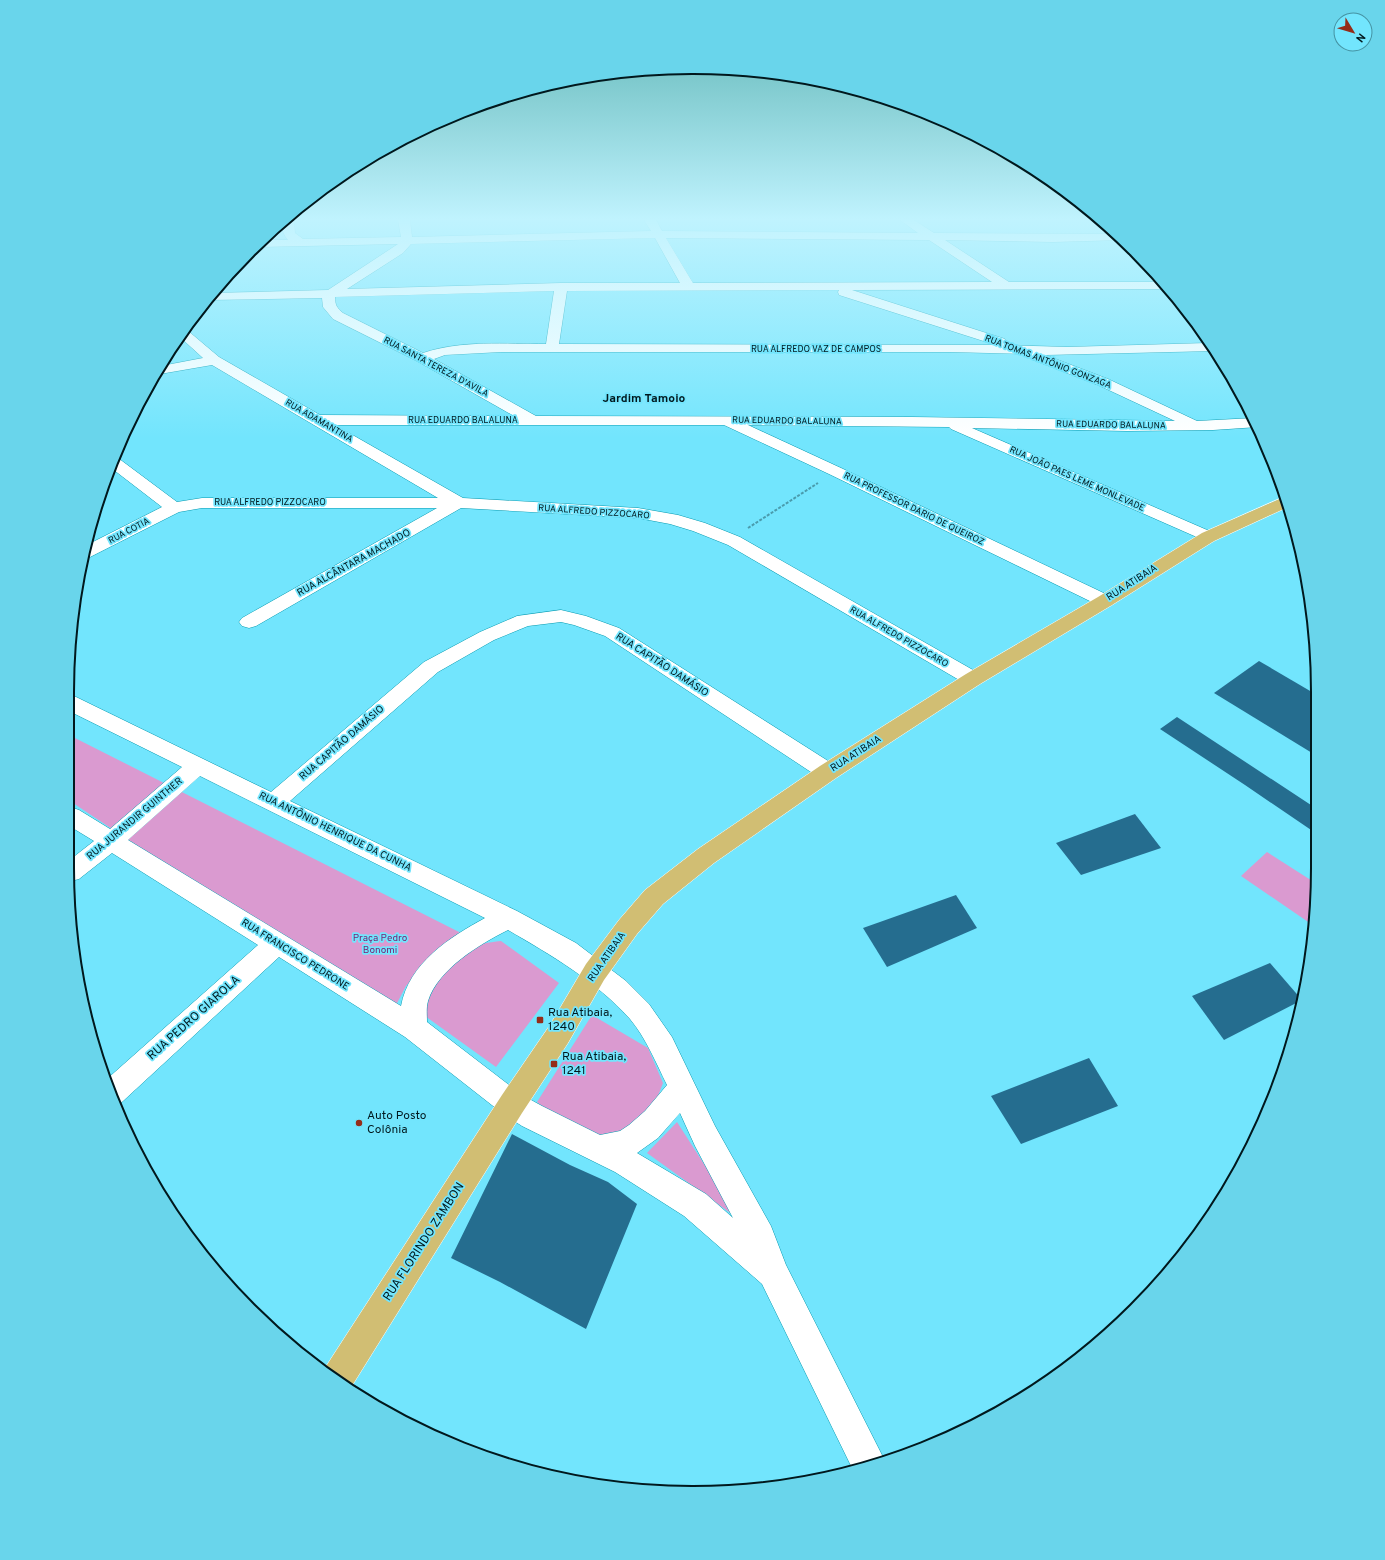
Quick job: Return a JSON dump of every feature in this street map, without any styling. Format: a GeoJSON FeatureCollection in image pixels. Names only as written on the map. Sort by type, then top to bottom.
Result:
{"type":"FeatureCollection","features":[{"type":"Feature","properties":{"kind":"main road","name":"RUA ATIBAIA"},"geometry":{"type":"LineString","coordinates":[[512,1104],[559,1034],[595,972],[628,927],[654,897],[706,856],[828,772],[973,680],[1208,537],[1281,504]]}},
{"type":"Feature","properties":{"kind":"main road","name":"RUA FLORINDO ZAMBON"},"geometry":{"type":"LineString","coordinates":[[339,1375],[512,1104]]}},
{"type":"Feature","properties":{"kind":"street"},"geometry":{"type":"LineString","coordinates":[[329,295],[332,293]]}},
{"type":"Feature","properties":{"kind":"street"},"geometry":{"type":"LineString","coordinates":[[217,297],[393,293]]}},
{"type":"Feature","properties":{"kind":"street"},"geometry":{"type":"LineString","coordinates":[[552,348],[560,293]]}},
{"type":"Feature","properties":{"kind":"street","name":"RUA TOMAS ANTÔNIO GONZAGA"},"geometry":{"type":"LineString","coordinates":[[848,293],[1019,349],[1103,382],[1196,426]]}},
{"type":"Feature","properties":{"kind":"street","name":"RUA SANTA TEREZA D'AVILA"},"geometry":{"type":"LineString","coordinates":[[329,295],[328,305],[330,310],[338,316],[422,358],[533,420]]}},
{"type":"Feature","properties":{"kind":"street","name":"RUA ADAMANTINA"},"geometry":{"type":"LineString","coordinates":[[187,336],[214,360],[319,420],[458,503]]}},
{"type":"Feature","properties":{"kind":"street","name":"RUA ALFREDO VAZ DE CAMPOS"},"geometry":{"type":"LineString","coordinates":[[422,358],[443,351],[469,349],[1019,349],[1067,351],[1206,347]]}},
{"type":"Feature","properties":{"kind":"street"},"geometry":{"type":"LineString","coordinates":[[165,369],[214,360]]}},
{"type":"Feature","properties":{"kind":"street","name":"RUA EDUARDO BALALUNA"},"geometry":{"type":"LineString","coordinates":[[319,420],[723,420],[946,422],[1104,426],[1196,426],[1249,423]]}},
{"type":"Feature","properties":{"kind":"street","name":"RUA PROFESSOR DARIO DE QUEIROZ"},"geometry":{"type":"LineString","coordinates":[[723,420],[835,471],[1105,601]]}},
{"type":"Feature","properties":{"kind":"street","name":"RUA JOÃO PAES LEME MONLEVADE"},"geometry":{"type":"LineString","coordinates":[[946,422],[1208,537]]}},
{"type":"Feature","properties":{"kind":"street"},"geometry":{"type":"LineString","coordinates":[[118,465],[174,508]]}},
{"type":"Feature","properties":{"kind":"street"},"geometry":{"type":"LineString","coordinates":[[411,502],[414,492],[412,475]]}},
{"type":"Feature","properties":{"kind":"street","name":"RUA ALFREDO PIZZOCARO"},"geometry":{"type":"LineString","coordinates":[[174,508],[202,503],[458,503],[638,513],[672,520],[699,527],[734,542],[973,680]]}},
{"type":"Feature","properties":{"kind":"street","name":"RUA ALCÂNTARA MACHADO"},"geometry":{"type":"LineString","coordinates":[[249,622],[458,503]]}},
{"type":"Feature","properties":{"kind":"street","name":"RUA COTIA"},"geometry":{"type":"LineString","coordinates":[[91,551],[174,508]]}},
{"type":"Feature","properties":{"kind":"street","name":"RUA CAPITÃO DAMÁSIO"},"geometry":{"type":"LineString","coordinates":[[274,802],[432,667],[487,636],[524,620],[561,616],[579,620],[612,632],[828,772]]}},
{"type":"Feature","properties":{"kind":"street","name":"RUA ANTÔNIO HENRIQUE DA CUNHA"},"geometry":{"type":"LineString","coordinates":[[74,704],[508,918],[567,951],[617,989],[640,1012],[662,1046],[705,1136],[760,1237],[774,1274],[867,1460]]}},
{"type":"Feature","properties":{"kind":"street","name":"RUA JURANDIR GUINTHER"},"geometry":{"type":"LineString","coordinates":[[74,870],[111,841],[198,765]]}},
{"type":"Feature","properties":{"kind":"street","name":"RUA FRANCISCO PEDRONE"},"geometry":{"type":"LineString","coordinates":[[74,818],[414,1028],[512,1104],[551,1127],[625,1162],[695,1205],[774,1274]]}},
{"type":"Feature","properties":{"kind":"street"},"geometry":{"type":"LineString","coordinates":[[414,1028],[414,1001],[422,983],[437,965],[482,931],[508,918]]}},
{"type":"Feature","properties":{"kind":"street","name":"RUA PEDRO GIAROLA"},"geometry":{"type":"LineString","coordinates":[[116,1090],[276,944]]}},
{"type":"Feature","properties":{"kind":"street"},"geometry":{"type":"LineString","coordinates":[[600,1149],[621,1145],[641,1134],[656,1120],[682,1088]]}},
{"type":"Feature","properties":{"kind":"path"},"geometry":{"type":"LineString","coordinates":[[742,532],[835,471]]}},
{"type":"Feature","properties":{"kind":"green space","name":"Praça Pedro Bonomi"},"geometry":{"type":"Polygon","coordinates":[[[74,738],[465,935],[424,967],[406,986],[395,1007],[148,853],[74,804],[74,738]]]}},
{"type":"Feature","properties":{"kind":"green space"},"geometry":{"type":"Polygon","coordinates":[[[1267,852],[1311,880],[1309,922],[1241,876],[1267,852]]]}},
{"type":"Feature","properties":{"kind":"green space"},"geometry":{"type":"Polygon","coordinates":[[[501,941],[559,983],[496,1067],[425,1016],[431,993],[444,973],[453,964],[483,944],[501,941]]]}},
{"type":"Feature","properties":{"kind":"green space"},"geometry":{"type":"Polygon","coordinates":[[[592,1015],[648,1048],[663,1083],[658,1096],[636,1128],[601,1139],[561,1122],[537,1102],[592,1015]]]}},
{"type":"Feature","properties":{"kind":"green space"},"geometry":{"type":"Polygon","coordinates":[[[677,1122],[740,1220],[647,1153],[677,1122]]]}},
{"type":"Feature","properties":{"kind":"building"},"geometry":{"type":"Polygon","coordinates":[[[1259,661],[1311,691],[1311,752],[1214,693],[1259,661]]]}},
{"type":"Feature","properties":{"kind":"building"},"geometry":{"type":"Polygon","coordinates":[[[1177,717],[1311,805],[1311,830],[1245,785],[1160,729],[1177,717]]]}},
{"type":"Feature","properties":{"kind":"building"},"geometry":{"type":"Polygon","coordinates":[[[1135,814],[1161,848],[1081,875],[1056,843],[1135,814]]]}},
{"type":"Feature","properties":{"kind":"building"},"geometry":{"type":"Polygon","coordinates":[[[956,895],[977,928],[887,967],[863,928],[956,895]]]}},
{"type":"Feature","properties":{"kind":"building"},"geometry":{"type":"Polygon","coordinates":[[[1270,963],[1297,995],[1296,1003],[1224,1040],[1192,996],[1270,963]]]}},
{"type":"Feature","properties":{"kind":"building"},"geometry":{"type":"Polygon","coordinates":[[[1089,1058],[1118,1106],[1021,1144],[991,1096],[1089,1058]]]}},
{"type":"Feature","properties":{"kind":"building"},"geometry":{"type":"Polygon","coordinates":[[[512,1134],[570,1165],[608,1182],[637,1204],[586,1329],[500,1282],[451,1258],[512,1134]]]}},
{"type":"Feature","properties":{"kind":"place","name":"Rua Atibaia, 1240"},"geometry":{"type":"Point","coordinates":[540,1020]}},
{"type":"Feature","properties":{"kind":"place","name":"Rua Atibaia, 1241"},"geometry":{"type":"Point","coordinates":[554,1064]}},
{"type":"Feature","properties":{"kind":"place","name":"Auto Posto Colônia"},"geometry":{"type":"Point","coordinates":[359,1123]}},
{"type":"Feature","properties":{"kind":"district","name":"Jardim Tamoio"},"geometry":{"type":"Point","coordinates":[644,399]}}]}
